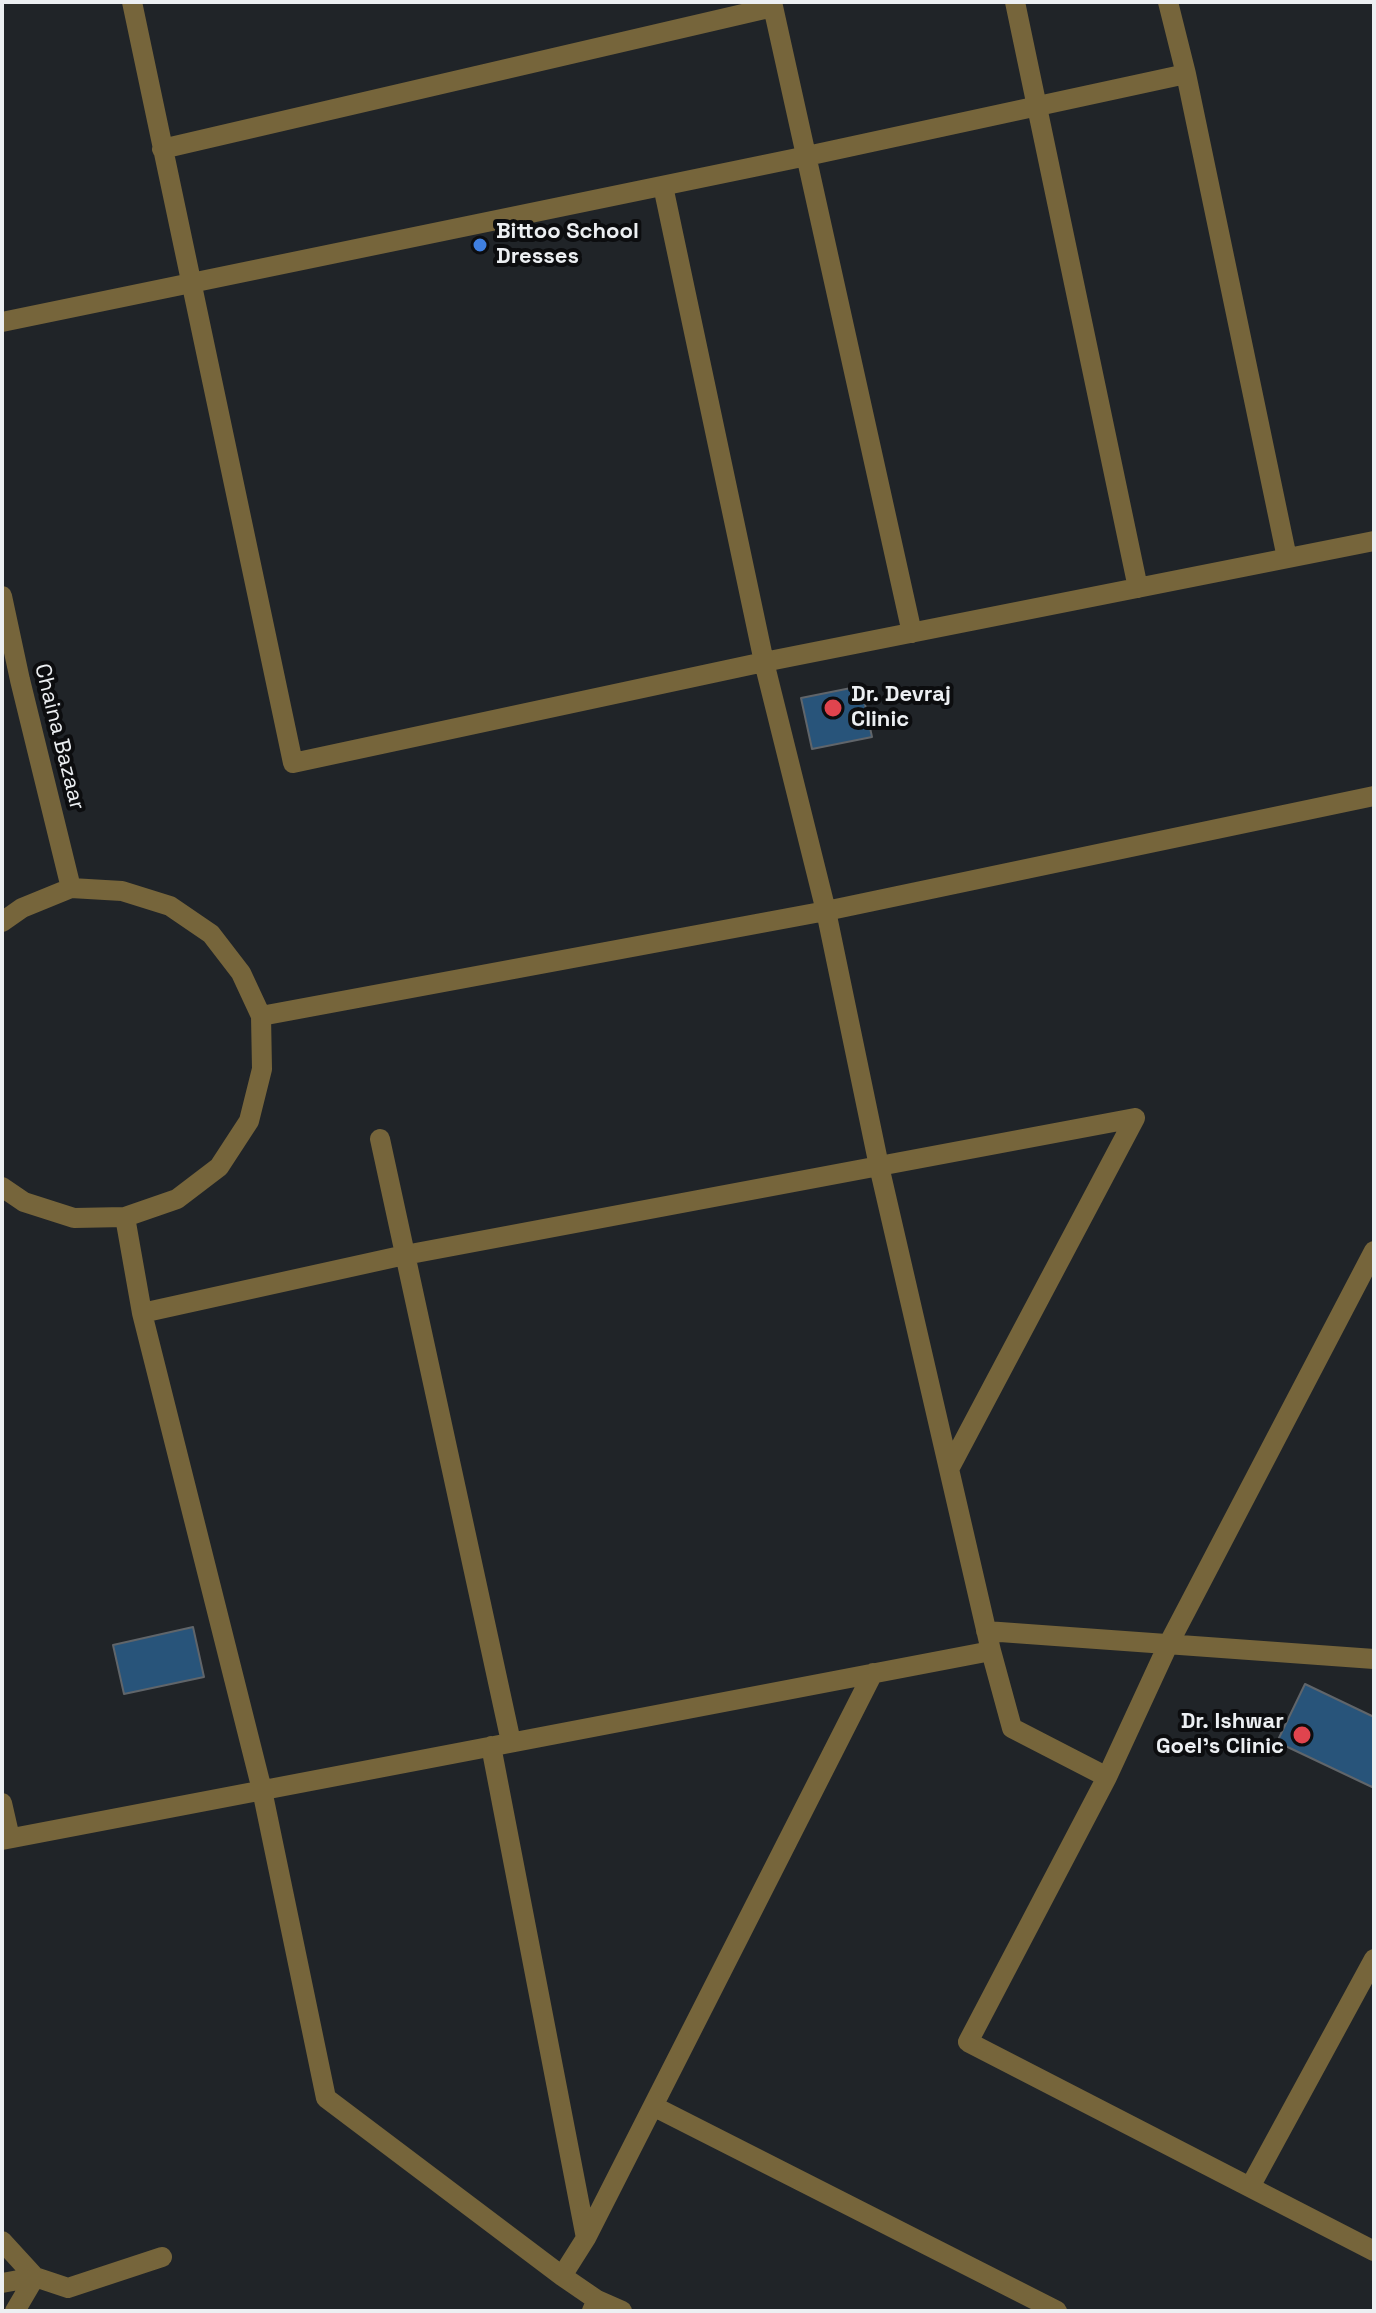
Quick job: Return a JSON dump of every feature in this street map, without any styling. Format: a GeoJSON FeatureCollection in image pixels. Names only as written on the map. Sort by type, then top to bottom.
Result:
{"type":"FeatureCollection","features":[{"type":"Feature","properties":{"kind":"street"},"geometry":{"type":"LineString","coordinates":[[132,2],[293,763],[764,662],[1374,541]]}},
{"type":"Feature","properties":{"kind":"street"},"geometry":{"type":"LineString","coordinates":[[1015,2],[1138,588]]}},
{"type":"Feature","properties":{"kind":"street"},"geometry":{"type":"LineString","coordinates":[[1168,2],[1186,74],[1287,558]]}},
{"type":"Feature","properties":{"kind":"street"},"geometry":{"type":"LineString","coordinates":[[162,149],[772,5],[912,633]]}},
{"type":"Feature","properties":{"kind":"street"},"geometry":{"type":"LineString","coordinates":[[2,322],[807,156],[1186,74]]}},
{"type":"Feature","properties":{"kind":"street"},"geometry":{"type":"LineString","coordinates":[[663,186],[764,662],[826,911],[879,1166],[1012,1728],[1107,1777]]}},
{"type":"Feature","properties":{"kind":"street","name":"Chaina Bazaar"},"geometry":{"type":"LineString","coordinates":[[2,596],[71,888]]}},
{"type":"Feature","properties":{"kind":"street"},"geometry":{"type":"LineString","coordinates":[[261,1016],[826,911],[1374,796]]}},
{"type":"Feature","properties":{"kind":"street"},"geometry":{"type":"LineString","coordinates":[[2,922],[22,908],[71,888],[122,891],[170,906],[211,934],[241,973],[261,1016],[262,1069],[249,1121],[219,1167],[177,1199],[125,1217],[74,1218],[24,1202],[2,1187]]}},
{"type":"Feature","properties":{"kind":"street"},"geometry":{"type":"LineString","coordinates":[[142,1313],[405,1255],[1135,1118],[949,1469]]}},
{"type":"Feature","properties":{"kind":"street"},"geometry":{"type":"LineString","coordinates":[[380,1139],[511,1742]]}},
{"type":"Feature","properties":{"kind":"street"},"geometry":{"type":"LineString","coordinates":[[125,1217],[142,1313],[262,1790],[326,2098],[562,2276],[594,2305],[622,2311]]}},
{"type":"Feature","properties":{"kind":"street"},"geometry":{"type":"LineString","coordinates":[[1374,1251],[1168,1645],[1107,1777],[968,2042],[1374,2251]]}},
{"type":"Feature","properties":{"kind":"street"},"geometry":{"type":"LineString","coordinates":[[2,1803],[6,1839],[873,1673],[989,1641],[1168,1645],[1374,1659]]}},
{"type":"Feature","properties":{"kind":"street"},"geometry":{"type":"LineString","coordinates":[[562,2276],[586,2238],[873,1673]]}},
{"type":"Feature","properties":{"kind":"street"},"geometry":{"type":"LineString","coordinates":[[491,1746],[586,2238]]}},
{"type":"Feature","properties":{"kind":"street"},"geometry":{"type":"LineString","coordinates":[[1250,2187],[1374,1959]]}},
{"type":"Feature","properties":{"kind":"street"},"geometry":{"type":"LineString","coordinates":[[653,2106],[1057,2311]]}},
{"type":"Feature","properties":{"kind":"street"},"geometry":{"type":"LineString","coordinates":[[2,2241],[35,2277]]}},
{"type":"Feature","properties":{"kind":"street"},"geometry":{"type":"LineString","coordinates":[[2,2283],[35,2277],[68,2288],[162,2257]]}},
{"type":"Feature","properties":{"kind":"street"},"geometry":{"type":"LineString","coordinates":[[15,2311],[35,2277]]}},
{"type":"Feature","properties":{"kind":"building"},"geometry":{"type":"Polygon","coordinates":[[[861,686],[872,737],[812,749],[801,698],[861,686]]]}},
{"type":"Feature","properties":{"kind":"building"},"geometry":{"type":"Polygon","coordinates":[[[193,1627],[204,1677],[124,1694],[113,1645],[193,1627]]]}},
{"type":"Feature","properties":{"kind":"building"},"geometry":{"type":"Polygon","coordinates":[[[1305,1684],[1374,1717],[1372,1787],[1277,1742],[1305,1684]]]}},
{"type":"Feature","properties":{"kind":"place","name":"Bittoo School Dresses"},"geometry":{"type":"Point","coordinates":[480,245]}},
{"type":"Feature","properties":{"kind":"place","name":"Dr. Devraj Clinic"},"geometry":{"type":"Point","coordinates":[833,708]}},
{"type":"Feature","properties":{"kind":"place","name":"Dr. Ishwar Goel's Clinic"},"geometry":{"type":"Point","coordinates":[1302,1735]}}]}
